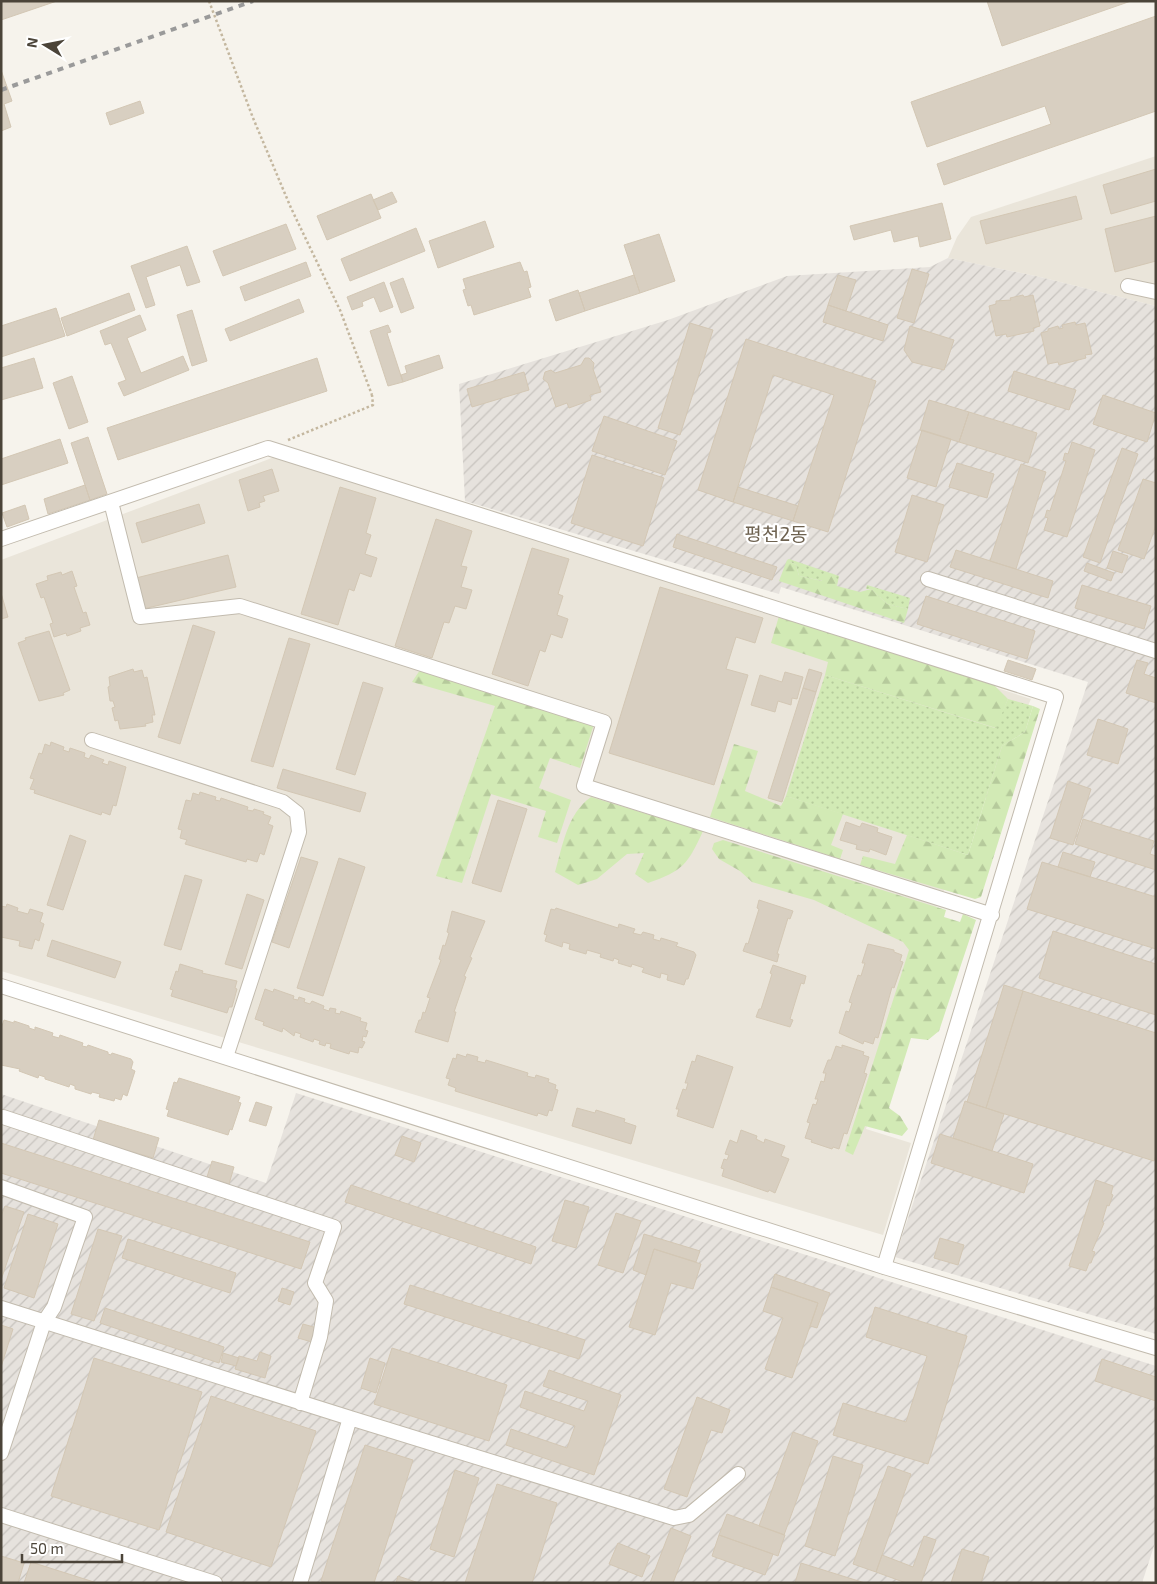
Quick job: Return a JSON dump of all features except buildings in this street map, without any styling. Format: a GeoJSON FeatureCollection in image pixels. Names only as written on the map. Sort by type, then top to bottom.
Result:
{"type":"FeatureCollection","features":[{"type":"Feature","properties":{"kind":"street"},"geometry":{"type":"LineString","coordinates":[[1128,286],[1156,292]]}},
{"type":"Feature","properties":{"kind":"street"},"geometry":{"type":"LineString","coordinates":[[1,539],[268,448],[1056,697],[992,915],[884,1267]]}},
{"type":"Feature","properties":{"kind":"street"},"geometry":{"type":"LineString","coordinates":[[111,502],[140,617],[240,606],[604,722],[584,786],[992,915]]}},
{"type":"Feature","properties":{"kind":"street"},"geometry":{"type":"LineString","coordinates":[[928,579],[1156,651]]}},
{"type":"Feature","properties":{"kind":"street"},"geometry":{"type":"LineString","coordinates":[[92,740],[283,802],[297,813],[300,832],[226,1057]]}},
{"type":"Feature","properties":{"kind":"street"},"geometry":{"type":"LineString","coordinates":[[1,986],[884,1267],[1156,1348]]}},
{"type":"Feature","properties":{"kind":"street"},"geometry":{"type":"LineString","coordinates":[[3,1117],[334,1227],[315,1283],[326,1301],[320,1337],[300,1403]]}},
{"type":"Feature","properties":{"kind":"street"},"geometry":{"type":"LineString","coordinates":[[1,1187],[85,1217],[54,1307],[44,1322],[1,1453]]}},
{"type":"Feature","properties":{"kind":"street"},"geometry":{"type":"LineString","coordinates":[[1,1308],[300,1403],[674,1518],[689,1515],[738,1474]]}},
{"type":"Feature","properties":{"kind":"street"},"geometry":{"type":"LineString","coordinates":[[300,1583],[350,1418]]}},
{"type":"Feature","properties":{"kind":"street"},"geometry":{"type":"LineString","coordinates":[[1,1515],[216,1583]]}},
{"type":"Feature","properties":{"kind":"path"},"geometry":{"type":"LineString","coordinates":[[209,1],[253,118],[291,208],[340,310],[372,395],[373,405],[268,448]]}},
{"type":"Feature","properties":{"kind":"shaded area"},"geometry":{"type":"Polygon","coordinates":[[[1156,156],[1156,306],[1040,277],[948,258],[957,237],[971,217],[1156,156]]]}},
{"type":"Feature","properties":{"kind":"shaded area"},"geometry":{"type":"Polygon","coordinates":[[[948,258],[1040,277],[1156,306],[1156,1334],[895,1257],[1088,682],[781,587],[779,594],[465,501],[459,384],[668,320],[787,276],[930,267],[948,258]]]}},
{"type":"Feature","properties":{"kind":"shaded area"},"geometry":{"type":"Polygon","coordinates":[[[277,456],[1031,699],[926,930],[866,1129],[911,1143],[883,1235],[1,971],[1,560],[277,456]]]}},
{"type":"Feature","properties":{"kind":"shaded area"},"geometry":{"type":"Polygon","coordinates":[[[296,1093],[1156,1366],[1156,1540],[1142,1583],[1,1583],[1,1094],[266,1183],[296,1093]]]}},
{"type":"Feature","properties":{"kind":"green space"},"geometry":{"type":"Polygon","coordinates":[[[789,559],[839,576],[837,586],[833,579],[823,581],[799,576],[796,565],[787,560],[789,559]]]}},
{"type":"Feature","properties":{"kind":"green space"},"geometry":{"type":"Polygon","coordinates":[[[787,560],[796,565],[799,576],[822,581],[826,574],[832,576],[837,586],[860,592],[871,589],[887,604],[908,609],[904,623],[779,581],[787,560]]]}},
{"type":"Feature","properties":{"kind":"green space"},"geometry":{"type":"Polygon","coordinates":[[[867,585],[910,598],[908,609],[887,604],[871,589],[866,589],[867,585]]]}},
{"type":"Feature","properties":{"kind":"green space"},"geometry":{"type":"Polygon","coordinates":[[[779,616],[993,684],[1008,699],[996,728],[825,675],[828,662],[771,643],[779,616]]]}},
{"type":"Feature","properties":{"kind":"green space"},"geometry":{"type":"Polygon","coordinates":[[[420,670],[594,724],[580,768],[550,758],[539,788],[571,800],[557,843],[538,837],[546,811],[491,794],[462,883],[436,876],[495,706],[412,682],[420,670]]]}},
{"type":"Feature","properties":{"kind":"green space"},"geometry":{"type":"Polygon","coordinates":[[[825,675],[995,728],[1008,699],[1033,706],[1025,732],[1002,746],[968,855],[786,796],[825,675]]]}},
{"type":"Feature","properties":{"kind":"green space"},"geometry":{"type":"Polygon","coordinates":[[[1033,706],[1040,709],[981,897],[975,899],[860,865],[863,856],[895,864],[907,835],[968,855],[1002,746],[1025,732],[1033,706]]]}},
{"type":"Feature","properties":{"kind":"green space"},"geometry":{"type":"Polygon","coordinates":[[[734,744],[758,751],[745,791],[781,806],[786,796],[843,814],[831,845],[843,850],[840,859],[710,817],[734,744]]]}},
{"type":"Feature","properties":{"kind":"green space"},"geometry":{"type":"Polygon","coordinates":[[[591,797],[703,831],[693,851],[683,865],[660,879],[648,883],[635,874],[644,853],[627,854],[597,879],[578,885],[555,872],[571,821],[576,812],[591,797]]]}},
{"type":"Feature","properties":{"kind":"green space"},"geometry":{"type":"Polygon","coordinates":[[[723,840],[946,910],[944,917],[960,922],[963,914],[976,920],[939,1031],[928,1040],[911,1038],[889,1108],[900,1116],[908,1129],[902,1136],[865,1126],[853,1155],[845,1151],[909,950],[903,942],[814,900],[752,882],[740,871],[719,859],[712,849],[714,843],[723,840]]]}},
{"type":"Feature","properties":{"kind":"railway"},"geometry":{"type":"LineString","coordinates":[[1,90],[253,1]]}},
{"type":"Feature","properties":{"kind":"district","name":"평천2동"},"geometry":{"type":"Point","coordinates":[776,534]}}]}
